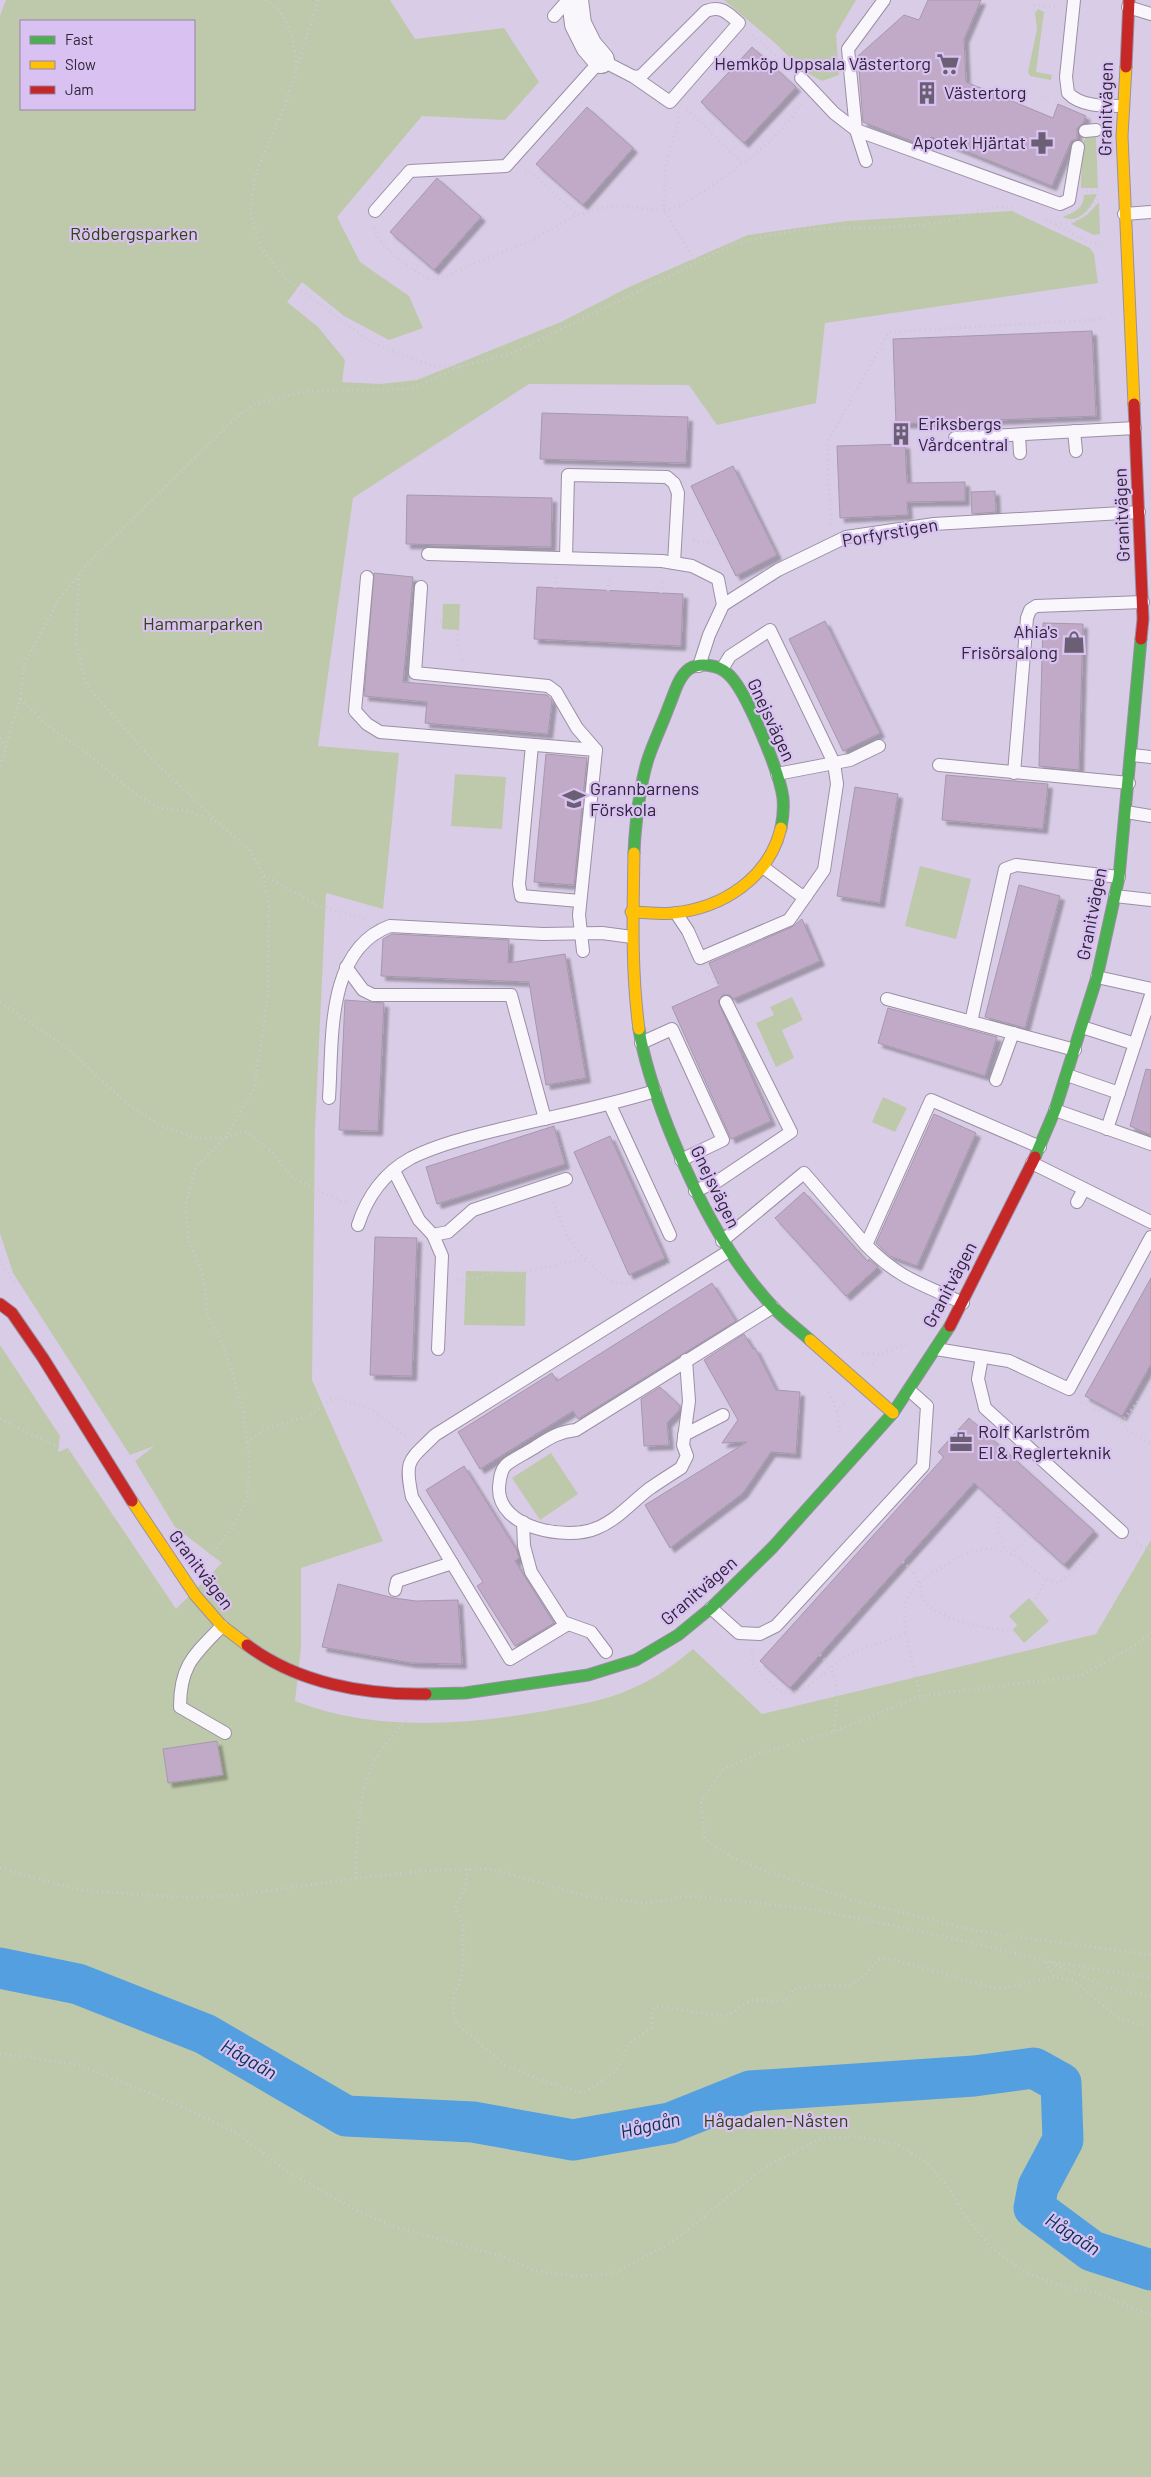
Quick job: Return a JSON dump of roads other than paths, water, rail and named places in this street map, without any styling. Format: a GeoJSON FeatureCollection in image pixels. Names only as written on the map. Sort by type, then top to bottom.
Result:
{"type":"FeatureCollection","features":[{"type":"Feature","properties":{"kind":"street"},"geometry":{"type":"LineString","coordinates":[[575,0],[578,24],[589,46],[601,60]]}},
{"type":"Feature","properties":{"kind":"street","name":"Granitvägen"},"geometry":{"type":"LineString","coordinates":[[0,1304],[12,1313],[43,1358],[156,1538],[195,1595],[222,1626],[266,1659],[297,1673],[352,1689],[409,1694],[465,1693],[588,1675],[636,1660],[678,1635],[711,1608],[773,1547],[854,1454],[893,1413],[936,1349],[963,1303],[1040,1146],[1055,1110],[1097,977],[1119,877],[1132,755],[1145,662],[1124,214],[1123,106],[1129,4]]}},
{"type":"Feature","properties":{"kind":"street","name":"Gnejsvägen"},"geometry":{"type":"LineString","coordinates":[[631,912],[676,913],[716,900],[745,886],[763,867],[782,824],[784,799],[771,754],[734,680],[722,669],[711,666],[699,666],[689,669],[679,682],[648,760],[635,836],[631,912],[634,992],[642,1043],[655,1091],[681,1160],[695,1191],[725,1246],[772,1307],[893,1413]]}},
{"type":"Feature","properties":{"kind":"lane"},"geometry":{"type":"LineString","coordinates":[[554,16],[568,0]]}},
{"type":"Feature","properties":{"kind":"lane"},"geometry":{"type":"LineString","coordinates":[[866,161],[856,130],[848,49],[884,0]]}},
{"type":"Feature","properties":{"kind":"lane"},"geometry":{"type":"LineString","coordinates":[[1074,0],[1066,82],[1068,93],[1078,100],[1096,105],[1123,106]]}},
{"type":"Feature","properties":{"kind":"lane"},"geometry":{"type":"LineString","coordinates":[[1129,4],[1151,14]]}},
{"type":"Feature","properties":{"kind":"lane"},"geometry":{"type":"LineString","coordinates":[[375,211],[410,171],[506,166],[601,60],[634,77],[670,102],[739,23],[723,9],[714,7],[706,11],[641,76],[634,77]]}},
{"type":"Feature","properties":{"kind":"lane"},"geometry":{"type":"LineString","coordinates":[[801,78],[834,113],[856,130],[1060,204],[1069,200],[1078,147]]}},
{"type":"Feature","properties":{"kind":"lane"},"geometry":{"type":"LineString","coordinates":[[1124,214],[1151,212]]}},
{"type":"Feature","properties":{"kind":"lane"},"geometry":{"type":"LineString","coordinates":[[955,438],[1135,428]]}},
{"type":"Feature","properties":{"kind":"lane"},"geometry":{"type":"LineString","coordinates":[[1074,432],[1076,451]]}},
{"type":"Feature","properties":{"kind":"lane"},"geometry":{"type":"LineString","coordinates":[[1019,435],[1020,453]]}},
{"type":"Feature","properties":{"kind":"lane"},"geometry":{"type":"LineString","coordinates":[[566,558],[568,475],[667,477],[674,483],[678,493],[674,563]]}},
{"type":"Feature","properties":{"kind":"lane","name":"Porfyrstigen"},"geometry":{"type":"LineString","coordinates":[[723,605],[778,570],[846,537],[934,524],[1139,512]]}},
{"type":"Feature","properties":{"kind":"lane"},"geometry":{"type":"LineString","coordinates":[[428,554],[566,558],[674,563],[692,566],[718,579],[723,605],[709,635],[699,666]]}},
{"type":"Feature","properties":{"kind":"lane"},"geometry":{"type":"LineString","coordinates":[[367,577],[355,711],[367,724],[380,732],[596,750]]}},
{"type":"Feature","properties":{"kind":"lane"},"geometry":{"type":"LineString","coordinates":[[422,588],[415,673],[548,686],[556,692],[578,728],[596,750],[580,901],[579,933],[583,950]]}},
{"type":"Feature","properties":{"kind":"lane"},"geometry":{"type":"LineString","coordinates":[[1014,773],[1027,618],[1030,610],[1036,606],[1143,602]]}},
{"type":"Feature","properties":{"kind":"lane"},"geometry":{"type":"LineString","coordinates":[[676,913],[688,931],[700,958],[789,920],[824,870],[837,784],[834,763],[770,630],[730,656],[722,669]]}},
{"type":"Feature","properties":{"kind":"lane"},"geometry":{"type":"LineString","coordinates":[[532,745],[519,884],[521,896],[580,901]]}},
{"type":"Feature","properties":{"kind":"lane"},"geometry":{"type":"LineString","coordinates":[[778,774],[850,760],[879,746]]}},
{"type":"Feature","properties":{"kind":"lane"},"geometry":{"type":"LineString","coordinates":[[1132,755],[1151,757]]}},
{"type":"Feature","properties":{"kind":"lane"},"geometry":{"type":"LineString","coordinates":[[939,765],[1129,784]]}},
{"type":"Feature","properties":{"kind":"lane"},"geometry":{"type":"LineString","coordinates":[[1126,812],[1151,816]]}},
{"type":"Feature","properties":{"kind":"lane"},"geometry":{"type":"LineString","coordinates":[[971,1022],[1005,868],[1016,865],[1119,877]]}},
{"type":"Feature","properties":{"kind":"lane"},"geometry":{"type":"LineString","coordinates":[[763,867],[799,894],[806,896]]}},
{"type":"Feature","properties":{"kind":"lane"},"geometry":{"type":"LineString","coordinates":[[1115,896],[1151,900]]}},
{"type":"Feature","properties":{"kind":"lane"},"geometry":{"type":"LineString","coordinates":[[329,1098],[336,992],[346,967],[364,942],[376,931],[390,926],[579,933],[632,937]]}},
{"type":"Feature","properties":{"kind":"lane"},"geometry":{"type":"LineString","coordinates":[[346,967],[363,990],[373,995],[511,995],[545,1119]]}},
{"type":"Feature","properties":{"kind":"lane"},"geometry":{"type":"LineString","coordinates":[[1097,977],[1151,989]]}},
{"type":"Feature","properties":{"kind":"lane"},"geometry":{"type":"LineString","coordinates":[[1107,1129],[1151,995]]}},
{"type":"Feature","properties":{"kind":"lane"},"geometry":{"type":"LineString","coordinates":[[887,999],[1075,1050]]}},
{"type":"Feature","properties":{"kind":"lane"},"geometry":{"type":"LineString","coordinates":[[695,1191],[718,1181],[791,1132],[726,1002]]}},
{"type":"Feature","properties":{"kind":"lane"},"geometry":{"type":"LineString","coordinates":[[1082,1027],[1135,1044]]}},
{"type":"Feature","properties":{"kind":"lane"},"geometry":{"type":"LineString","coordinates":[[642,1043],[672,1029],[723,1140],[681,1160]]}},
{"type":"Feature","properties":{"kind":"lane"},"geometry":{"type":"LineString","coordinates":[[996,1080],[1013,1033]]}},
{"type":"Feature","properties":{"kind":"lane"},"geometry":{"type":"LineString","coordinates":[[1066,1075],[1119,1093]]}},
{"type":"Feature","properties":{"kind":"lane"},"geometry":{"type":"LineString","coordinates":[[358,1225],[366,1202],[384,1178],[410,1159],[461,1139],[610,1105],[655,1091]]}},
{"type":"Feature","properties":{"kind":"lane"},"geometry":{"type":"LineString","coordinates":[[866,1245],[931,1100],[1040,1146]]}},
{"type":"Feature","properties":{"kind":"lane"},"geometry":{"type":"LineString","coordinates":[[610,1105],[670,1235]]}},
{"type":"Feature","properties":{"kind":"lane"},"geometry":{"type":"LineString","coordinates":[[1055,1110],[1151,1144]]}},
{"type":"Feature","properties":{"kind":"lane"},"geometry":{"type":"LineString","coordinates":[[1032,1163],[1151,1222]]}},
{"type":"Feature","properties":{"kind":"lane"},"geometry":{"type":"LineString","coordinates":[[394,1171],[419,1220],[433,1235],[442,1256],[438,1349]]}},
{"type":"Feature","properties":{"kind":"lane"},"geometry":{"type":"LineString","coordinates":[[568,1624],[510,1659],[412,1497],[407,1473],[409,1461],[435,1435],[725,1246],[804,1174],[883,1262],[902,1276],[963,1303]]}},
{"type":"Feature","properties":{"kind":"lane"},"geometry":{"type":"LineString","coordinates":[[433,1235],[448,1232],[473,1210],[566,1179]]}},
{"type":"Feature","properties":{"kind":"lane"},"geometry":{"type":"LineString","coordinates":[[1077,1202],[1084,1189]]}},
{"type":"Feature","properties":{"kind":"lane"},"geometry":{"type":"LineString","coordinates":[[936,1349],[991,1354],[1069,1389],[1151,1237]]}},
{"type":"Feature","properties":{"kind":"lane"},"geometry":{"type":"LineString","coordinates":[[686,1360],[689,1401],[683,1445],[687,1456],[680,1468],[598,1528],[566,1535],[523,1522],[506,1508],[499,1492],[500,1476],[506,1466],[560,1432],[576,1430],[686,1360],[772,1307]]}},
{"type":"Feature","properties":{"kind":"lane"},"geometry":{"type":"LineString","coordinates":[[991,1354],[978,1379],[984,1408],[1118,1528]]}},
{"type":"Feature","properties":{"kind":"lane"},"geometry":{"type":"LineString","coordinates":[[711,1608],[739,1633],[760,1634],[776,1626],[923,1466],[927,1406],[909,1390]]}},
{"type":"Feature","properties":{"kind":"lane"},"geometry":{"type":"LineString","coordinates":[[684,1435],[723,1415]]}},
{"type":"Feature","properties":{"kind":"lane"},"geometry":{"type":"LineString","coordinates":[[523,1522],[524,1546],[531,1572],[563,1622],[591,1632],[606,1652]]}},
{"type":"Feature","properties":{"kind":"lane"},"geometry":{"type":"LineString","coordinates":[[394,1590],[397,1581],[452,1563]]}},
{"type":"Feature","properties":{"kind":"lane"},"geometry":{"type":"LineString","coordinates":[[222,1626],[189,1661],[180,1685],[180,1707],[225,1733]]}},
{"type":"Feature","properties":{"kind":"waterway","name":"Hågaån"},"geometry":{"type":"LineString","coordinates":[[0,1968],[78,1984],[205,2034],[346,2116],[473,2122],[573,2140],[670,2123],[750,2091],[974,2076],[1034,2068],[1061,2083],[1063,2140],[1038,2187],[1034,2208],[1092,2251],[1151,2270]]}},
{"type":"Feature","properties":{"kind":"place","name":"Hemköp Uppsala Västertorg"},"geometry":{"type":"Point","coordinates":[948,64]}},
{"type":"Feature","properties":{"kind":"place","name":"Västertorg"},"geometry":{"type":"Point","coordinates":[927,93]}},
{"type":"Feature","properties":{"kind":"place","name":"Apotek Hjärtat"},"geometry":{"type":"Point","coordinates":[1042,143]}},
{"type":"Feature","properties":{"kind":"place","name":"Eriksbergs Vårdcentral"},"geometry":{"type":"Point","coordinates":[901,434]}},
{"type":"Feature","properties":{"kind":"place","name":"Ahia's Frisörsalong"},"geometry":{"type":"Point","coordinates":[1074,642]}},
{"type":"Feature","properties":{"kind":"place","name":"Grannbarnens Förskola"},"geometry":{"type":"Point","coordinates":[574,799]}},
{"type":"Feature","properties":{"kind":"place","name":"Rolf Karlström El & Reglerteknik"},"geometry":{"type":"Point","coordinates":[961,1442]}},
{"type":"Feature","properties":{"kind":"park label","name":"Rödbergsparken"},"geometry":{"type":"Point","coordinates":[134,234]}},
{"type":"Feature","properties":{"kind":"park label","name":"Hammarparken"},"geometry":{"type":"Point","coordinates":[203,624]}},
{"type":"Feature","properties":{"kind":"park label","name":"Hågadalen-Nåsten"},"geometry":{"type":"Point","coordinates":[776,2121]}}]}
